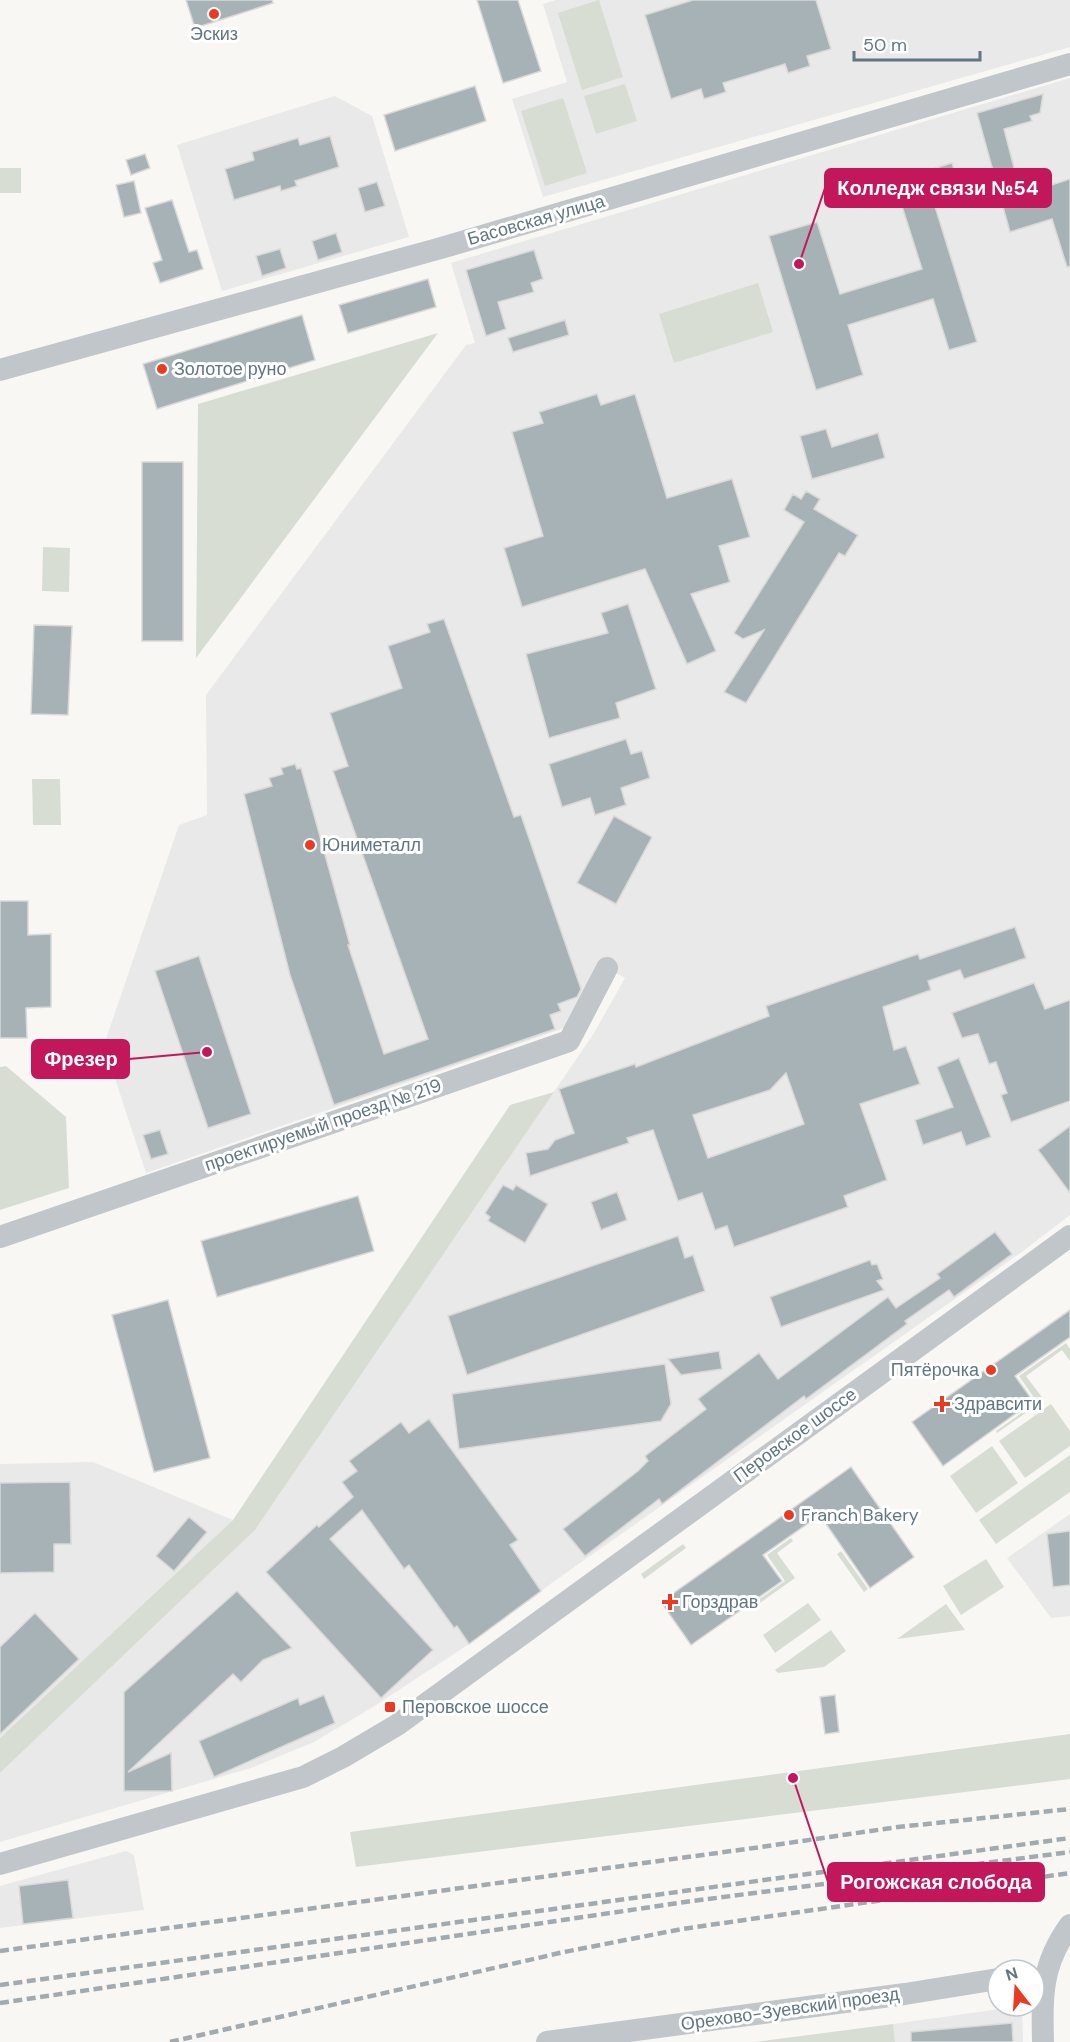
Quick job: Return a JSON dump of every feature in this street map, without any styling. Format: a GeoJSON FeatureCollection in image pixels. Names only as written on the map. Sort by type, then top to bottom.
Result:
{"type":"FeatureCollection","features":[{"type":"Feature","properties":{"kind":"street","name":"Басовская улица"},"geometry":{"type":"LineString","coordinates":[[0,370],[434,250],[1070,64]]}},
{"type":"Feature","properties":{"kind":"street","name":"проектируемый проезд № 219"},"geometry":{"type":"LineString","coordinates":[[0,1237],[569,1041],[607,969]]}},
{"type":"Feature","properties":{"kind":"street","name":"Перовское шоссе"},"geometry":{"type":"LineString","coordinates":[[0,1864],[271,1787],[303,1777],[343,1758],[397,1725],[1070,1236]]}},
{"type":"Feature","properties":{"kind":"street"},"geometry":{"type":"LineString","coordinates":[[1046,1962],[1070,1925]]}},
{"type":"Feature","properties":{"kind":"street","name":"Орехово-Зуевский проезд"},"geometry":{"type":"LineString","coordinates":[[547,2042],[986,1981]]}},
{"type":"Feature","properties":{"kind":"street"},"geometry":{"type":"LineString","coordinates":[[1042,2018],[1042,2042]]}},
{"type":"Feature","properties":{"kind":"shaded area"},"geometry":{"type":"Polygon","coordinates":[[[556,0],[1070,0],[1070,47],[543,197],[512,99],[567,82],[543,4],[556,0]]]}},
{"type":"Feature","properties":{"kind":"shaded area"},"geometry":{"type":"Polygon","coordinates":[[[599,0],[623,77],[582,90],[558,13],[599,0]]]}},
{"type":"Feature","properties":{"kind":"shaded area"},"geometry":{"type":"Polygon","coordinates":[[[1070,78],[1070,1215],[1023,1251],[556,1580],[469,1644],[373,1707],[314,1742],[251,1768],[0,1842],[0,1773],[255,1530],[594,1033],[625,978],[607,968],[567,1027],[146,1173],[104,1045],[179,825],[207,815],[206,695],[466,345],[475,343],[451,263],[1070,78]]]}},
{"type":"Feature","properties":{"kind":"shaded area"},"geometry":{"type":"Polygon","coordinates":[[[625,84],[637,121],[596,134],[584,96],[625,84]]]}},
{"type":"Feature","properties":{"kind":"shaded area"},"geometry":{"type":"Polygon","coordinates":[[[335,96],[372,116],[409,237],[222,291],[177,145],[335,96]]]}},
{"type":"Feature","properties":{"kind":"shaded area"},"geometry":{"type":"Polygon","coordinates":[[[563,98],[587,173],[545,186],[521,111],[563,98]]]}},
{"type":"Feature","properties":{"kind":"shaded area"},"geometry":{"type":"Polygon","coordinates":[[[0,168],[21,168],[21,193],[0,193],[0,168]]]}},
{"type":"Feature","properties":{"kind":"shaded area"},"geometry":{"type":"Polygon","coordinates":[[[758,283],[773,332],[674,363],[659,314],[758,283]]]}},
{"type":"Feature","properties":{"kind":"shaded area"},"geometry":{"type":"Polygon","coordinates":[[[438,333],[196,658],[198,404],[438,333]]]}},
{"type":"Feature","properties":{"kind":"shaded area"},"geometry":{"type":"Polygon","coordinates":[[[43,547],[70,548],[69,592],[42,591],[43,547]]]}},
{"type":"Feature","properties":{"kind":"shaded area"},"geometry":{"type":"Polygon","coordinates":[[[32,779],[60,779],[61,825],[33,825],[32,779]]]}},
{"type":"Feature","properties":{"kind":"shaded area"},"geometry":{"type":"Polygon","coordinates":[[[6,1066],[66,1117],[69,1188],[0,1210],[0,1067],[6,1066]]]}},
{"type":"Feature","properties":{"kind":"shaded area"},"geometry":{"type":"Polygon","coordinates":[[[554,1092],[255,1530],[0,1773],[0,1738],[233,1520],[510,1105],[554,1092]]]}},
{"type":"Feature","properties":{"kind":"shaded area"},"geometry":{"type":"Polygon","coordinates":[[[1066,1343],[1070,1349],[1070,1361],[1062,1350],[1026,1376],[1044,1400],[997,1433],[996,1431],[1037,1402],[1019,1376],[1066,1343]]]}},
{"type":"Feature","properties":{"kind":"shaded area"},"geometry":{"type":"Polygon","coordinates":[[[1051,1404],[1070,1431],[1070,1446],[1025,1478],[999,1441],[1051,1404]]]}},
{"type":"Feature","properties":{"kind":"shaded area"},"geometry":{"type":"Polygon","coordinates":[[[992,1446],[1018,1483],[976,1513],[950,1476],[992,1446]]]}},
{"type":"Feature","properties":{"kind":"shaded area"},"geometry":{"type":"Polygon","coordinates":[[[1070,1455],[1070,1492],[996,1544],[979,1520],[1070,1455]]]}},
{"type":"Feature","properties":{"kind":"shaded area"},"geometry":{"type":"Polygon","coordinates":[[[93,1462],[233,1520],[0,1738],[0,1464],[93,1462]]]}},
{"type":"Feature","properties":{"kind":"shaded area"},"geometry":{"type":"Polygon","coordinates":[[[1070,1514],[1070,1616],[1051,1618],[1007,1558],[1070,1514]]]}},
{"type":"Feature","properties":{"kind":"shaded area"},"geometry":{"type":"Polygon","coordinates":[[[791,1538],[793,1541],[777,1553],[795,1578],[750,1610],[748,1607],[785,1581],[767,1555],[791,1538]]]}},
{"type":"Feature","properties":{"kind":"shaded area"},"geometry":{"type":"Polygon","coordinates":[[[683,1544],[686,1548],[644,1579],[641,1574],[683,1544]]]}},
{"type":"Feature","properties":{"kind":"shaded area"},"geometry":{"type":"Polygon","coordinates":[[[841,1551],[868,1589],[864,1592],[837,1554],[841,1551]]]}},
{"type":"Feature","properties":{"kind":"shaded area"},"geometry":{"type":"Polygon","coordinates":[[[986,1559],[1004,1587],[961,1615],[943,1586],[986,1559]]]}},
{"type":"Feature","properties":{"kind":"shaded area"},"geometry":{"type":"Polygon","coordinates":[[[808,1603],[821,1620],[775,1653],[763,1635],[808,1603]]]}},
{"type":"Feature","properties":{"kind":"shaded area"},"geometry":{"type":"Polygon","coordinates":[[[946,1604],[965,1630],[897,1639],[946,1604]]]}},
{"type":"Feature","properties":{"kind":"shaded area"},"geometry":{"type":"Polygon","coordinates":[[[831,1630],[846,1651],[824,1667],[778,1673],[775,1670],[831,1630]]]}},
{"type":"Feature","properties":{"kind":"shaded area"},"geometry":{"type":"Polygon","coordinates":[[[1070,1734],[1070,1779],[356,1867],[350,1832],[1070,1734]]]}},
{"type":"Feature","properties":{"kind":"shaded area"},"geometry":{"type":"Polygon","coordinates":[[[126,1851],[134,1855],[144,1910],[0,1928],[0,1886],[126,1851]]]}},
{"type":"Feature","properties":{"kind":"shaded area"},"geometry":{"type":"Polygon","coordinates":[[[986,2011],[986,2018],[1022,2018],[1023,2042],[895,2042],[893,2024],[986,2011]]]}},
{"type":"Feature","properties":{"kind":"shaded area"},"geometry":{"type":"Polygon","coordinates":[[[893,2024],[895,2042],[755,2042],[893,2024]]]}},
{"type":"Feature","properties":{"kind":"building","name":"Эскиз"},"geometry":{"type":"Polygon","coordinates":[[[186,0],[272,0],[273,3],[195,28],[186,0]]]}},
{"type":"Feature","properties":{"kind":"building"},"geometry":{"type":"Polygon","coordinates":[[[477,0],[518,0],[541,71],[503,83],[477,0]]]}},
{"type":"Feature","properties":{"kind":"building"},"geometry":{"type":"Polygon","coordinates":[[[693,0],[816,0],[831,49],[807,56],[810,66],[788,73],[785,64],[723,83],[726,92],[704,99],[701,89],[671,99],[645,15],[693,0]]]}},
{"type":"Feature","properties":{"kind":"building"},"geometry":{"type":"Polygon","coordinates":[[[475,86],[486,121],[395,151],[384,115],[475,86]]]}},
{"type":"Feature","properties":{"kind":"building"},"geometry":{"type":"Polygon","coordinates":[[[1043,94],[1040,113],[1030,116],[1032,121],[1004,129],[1021,195],[1070,179],[1070,266],[1067,267],[1052,219],[1010,232],[977,113],[1043,94]]]}},
{"type":"Feature","properties":{"kind":"building"},"geometry":{"type":"Polygon","coordinates":[[[330,136],[339,167],[295,181],[297,186],[281,191],[280,186],[234,200],[225,169],[254,160],[252,152],[298,138],[300,145],[330,136]]]}},
{"type":"Feature","properties":{"kind":"building"},"geometry":{"type":"Polygon","coordinates":[[[145,154],[150,168],[131,175],[126,160],[145,154]]]}},
{"type":"Feature","properties":{"kind":"building"},"geometry":{"type":"Polygon","coordinates":[[[952,163],[961,191],[933,200],[977,342],[949,350],[933,299],[848,325],[863,375],[816,390],[769,236],[817,222],[840,294],[922,269],[894,181],[952,163]]]}},
{"type":"Feature","properties":{"kind":"building"},"geometry":{"type":"Polygon","coordinates":[[[134,181],[141,213],[124,217],[116,185],[134,181]]]}},
{"type":"Feature","properties":{"kind":"building"},"geometry":{"type":"Polygon","coordinates":[[[377,182],[385,206],[365,212],[358,188],[377,182]]]}},
{"type":"Feature","properties":{"kind":"building"},"geometry":{"type":"Polygon","coordinates":[[[172,200],[189,252],[197,250],[203,269],[160,283],[153,263],[162,260],[145,208],[172,200]]]}},
{"type":"Feature","properties":{"kind":"building"},"geometry":{"type":"Polygon","coordinates":[[[336,233],[342,252],[318,260],[312,241],[336,233]]]}},
{"type":"Feature","properties":{"kind":"building"},"geometry":{"type":"Polygon","coordinates":[[[280,249],[286,268],[262,276],[256,256],[280,249]]]}},
{"type":"Feature","properties":{"kind":"building"},"geometry":{"type":"Polygon","coordinates":[[[534,250],[543,279],[531,283],[534,292],[498,302],[506,329],[486,336],[466,270],[534,250]]]}},
{"type":"Feature","properties":{"kind":"building"},"geometry":{"type":"Polygon","coordinates":[[[428,279],[436,307],[348,333],[339,305],[428,279]]]}},
{"type":"Feature","properties":{"kind":"building"},"geometry":{"type":"Polygon","coordinates":[[[302,315],[315,360],[157,409],[143,364],[302,315]]]}},
{"type":"Feature","properties":{"kind":"building"},"geometry":{"type":"Polygon","coordinates":[[[565,320],[569,335],[513,352],[508,338],[565,320]]]}},
{"type":"Feature","properties":{"kind":"building"},"geometry":{"type":"Polygon","coordinates":[[[597,394],[601,405],[635,394],[667,498],[732,479],[750,537],[719,546],[730,582],[691,594],[716,651],[687,664],[645,569],[522,607],[504,548],[543,536],[512,432],[543,423],[539,412],[597,394]]]}},
{"type":"Feature","properties":{"kind":"building"},"geometry":{"type":"Polygon","coordinates":[[[826,429],[832,447],[878,433],[885,458],[812,479],[800,436],[826,429]]]}},
{"type":"Feature","properties":{"kind":"building"},"geometry":{"type":"Polygon","coordinates":[[[142,462],[183,462],[183,641],[142,641],[142,462]]]}},
{"type":"Feature","properties":{"kind":"building"},"geometry":{"type":"Polygon","coordinates":[[[806,491],[820,499],[814,509],[858,535],[845,556],[839,553],[746,703],[724,692],[764,630],[743,639],[734,633],[804,522],[784,510],[793,494],[801,499],[806,491]]]}},
{"type":"Feature","properties":{"kind":"building"},"geometry":{"type":"Polygon","coordinates":[[[628,604],[656,689],[616,703],[620,718],[549,738],[526,654],[608,633],[601,613],[628,604]]]}},
{"type":"Feature","properties":{"kind":"building"},"geometry":{"type":"Polygon","coordinates":[[[444,619],[514,817],[521,815],[581,989],[577,997],[558,1004],[561,1011],[550,1015],[555,1029],[334,1105],[290,975],[244,794],[272,786],[269,778],[283,774],[281,768],[295,764],[297,769],[301,768],[350,945],[348,945],[384,1054],[428,1039],[333,771],[348,766],[330,713],[402,688],[388,646],[430,632],[427,624],[444,619]]]}},
{"type":"Feature","properties":{"kind":"building"},"geometry":{"type":"Polygon","coordinates":[[[34,625],[72,626],[68,715],[31,714],[34,625]]]}},
{"type":"Feature","properties":{"kind":"building"},"geometry":{"type":"Polygon","coordinates":[[[626,739],[631,754],[642,751],[650,778],[621,788],[626,805],[595,815],[590,798],[562,807],[549,764],[626,739]]]}},
{"type":"Feature","properties":{"kind":"building"},"geometry":{"type":"Polygon","coordinates":[[[614,816],[652,837],[616,904],[577,883],[614,816]]]}},
{"type":"Feature","properties":{"kind":"building"},"geometry":{"type":"Polygon","coordinates":[[[0,901],[28,901],[28,935],[51,934],[51,1007],[26,1008],[27,1038],[0,1038],[0,901]]]}},
{"type":"Feature","properties":{"kind":"building"},"geometry":{"type":"Polygon","coordinates":[[[1015,927],[1026,958],[964,979],[960,970],[928,981],[931,990],[883,1007],[894,1050],[906,1046],[920,1084],[860,1104],[887,1180],[844,1196],[848,1207],[734,1247],[727,1226],[715,1230],[702,1193],[678,1201],[653,1130],[627,1138],[629,1143],[530,1176],[526,1153],[548,1149],[555,1140],[574,1133],[559,1089],[635,1064],[636,1067],[769,1016],[766,1006],[918,954],[920,959],[1015,927]],[[786,1073],[770,1090],[693,1115],[708,1158],[804,1124],[786,1073]]]}},
{"type":"Feature","properties":{"kind":"building"},"geometry":{"type":"Polygon","coordinates":[[[199,956],[251,1114],[208,1128],[155,971],[199,956]]]}},
{"type":"Feature","properties":{"kind":"building"},"geometry":{"type":"Polygon","coordinates":[[[1034,983],[1045,1009],[1070,1000],[1070,1101],[1011,1122],[1001,1095],[1007,1093],[996,1062],[989,1064],[978,1034],[962,1038],[952,1013],[1034,983]]]}},
{"type":"Feature","properties":{"kind":"building"},"geometry":{"type":"Polygon","coordinates":[[[959,1058],[991,1137],[966,1146],[961,1132],[923,1145],[915,1120],[953,1107],[937,1067],[959,1058]]]}},
{"type":"Feature","properties":{"kind":"building"},"geometry":{"type":"Polygon","coordinates":[[[1070,1126],[1070,1193],[1038,1150],[1070,1126]]]}},
{"type":"Feature","properties":{"kind":"building"},"geometry":{"type":"Polygon","coordinates":[[[160,1130],[168,1154],[151,1159],[143,1135],[160,1130]]]}},
{"type":"Feature","properties":{"kind":"building"},"geometry":{"type":"Polygon","coordinates":[[[503,1185],[513,1190],[516,1185],[548,1204],[525,1243],[488,1221],[490,1217],[485,1213],[503,1185]]]}},
{"type":"Feature","properties":{"kind":"building"},"geometry":{"type":"Polygon","coordinates":[[[617,1192],[627,1220],[601,1230],[591,1202],[617,1192]]]}},
{"type":"Feature","properties":{"kind":"building"},"geometry":{"type":"Polygon","coordinates":[[[358,1196],[374,1251],[217,1297],[201,1241],[358,1196]]]}},
{"type":"Feature","properties":{"kind":"building"},"geometry":{"type":"Polygon","coordinates":[[[995,1232],[1012,1254],[954,1297],[949,1290],[905,1321],[907,1324],[806,1399],[804,1396],[662,1504],[659,1499],[585,1556],[563,1529],[638,1471],[648,1461],[645,1456],[706,1409],[698,1399],[759,1353],[778,1379],[888,1297],[896,1308],[940,1278],[937,1274],[995,1232]]]}},
{"type":"Feature","properties":{"kind":"building"},"geometry":{"type":"Polygon","coordinates":[[[678,1236],[685,1258],[693,1255],[705,1291],[467,1375],[448,1316],[678,1236]]]}},
{"type":"Feature","properties":{"kind":"building"},"geometry":{"type":"Polygon","coordinates":[[[870,1260],[872,1265],[877,1264],[883,1279],[877,1281],[884,1290],[781,1327],[770,1297],[870,1260]]]}},
{"type":"Feature","properties":{"kind":"building"},"geometry":{"type":"Polygon","coordinates":[[[168,1300],[210,1458],[154,1472],[112,1315],[168,1300]]]}},
{"type":"Feature","properties":{"kind":"building"},"geometry":{"type":"Polygon","coordinates":[[[1070,1310],[1070,1337],[1015,1376],[1033,1401],[943,1466],[912,1422],[1070,1310]]]}},
{"type":"Feature","properties":{"kind":"building"},"geometry":{"type":"Polygon","coordinates":[[[719,1351],[722,1369],[681,1375],[668,1359],[719,1351]]]}},
{"type":"Feature","properties":{"kind":"building"},"geometry":{"type":"Polygon","coordinates":[[[665,1364],[671,1404],[661,1421],[459,1449],[452,1394],[665,1364]]]}},
{"type":"Feature","properties":{"kind":"building"},"geometry":{"type":"Polygon","coordinates":[[[429,1419],[518,1540],[510,1545],[541,1591],[469,1644],[457,1626],[454,1628],[409,1565],[404,1569],[362,1510],[330,1539],[433,1650],[381,1698],[266,1572],[317,1525],[319,1527],[353,1497],[342,1482],[357,1471],[349,1461],[401,1422],[409,1433],[429,1419]]]}},
{"type":"Feature","properties":{"kind":"building"},"geometry":{"type":"Polygon","coordinates":[[[851,1467],[914,1557],[870,1588],[820,1515],[763,1555],[782,1581],[691,1645],[661,1602],[851,1467]]]}},
{"type":"Feature","properties":{"kind":"building"},"geometry":{"type":"Polygon","coordinates":[[[70,1482],[71,1544],[54,1544],[54,1572],[0,1573],[0,1483],[70,1482]]]}},
{"type":"Feature","properties":{"kind":"building"},"geometry":{"type":"Polygon","coordinates":[[[189,1517],[207,1532],[174,1571],[156,1556],[189,1517]]]}},
{"type":"Feature","properties":{"kind":"building"},"geometry":{"type":"Polygon","coordinates":[[[1070,1531],[1070,1585],[1053,1587],[1047,1534],[1070,1531]]]}},
{"type":"Feature","properties":{"kind":"building"},"geometry":{"type":"Polygon","coordinates":[[[237,1591],[292,1648],[263,1660],[241,1682],[233,1674],[128,1772],[171,1753],[172,1791],[124,1791],[124,1692],[237,1591]]]}},
{"type":"Feature","properties":{"kind":"building"},"geometry":{"type":"Polygon","coordinates":[[[35,1613],[79,1659],[0,1734],[0,1647],[35,1613]]]}},
{"type":"Feature","properties":{"kind":"building"},"geometry":{"type":"Polygon","coordinates":[[[324,1695],[335,1723],[214,1777],[199,1741],[298,1698],[300,1705],[324,1695]]]}},
{"type":"Feature","properties":{"kind":"building"},"geometry":{"type":"Polygon","coordinates":[[[835,1695],[839,1732],[825,1734],[820,1697],[835,1695]]]}},
{"type":"Feature","properties":{"kind":"building"},"geometry":{"type":"Polygon","coordinates":[[[68,1880],[73,1918],[23,1924],[19,1886],[68,1880]]]}},
{"type":"Feature","properties":{"kind":"building"},"geometry":{"type":"Polygon","coordinates":[[[1012,2023],[1013,2042],[911,2042],[911,2032],[1012,2023]]]}},
{"type":"Feature","properties":{"kind":"railway"},"geometry":{"type":"LineString","coordinates":[[0,1951],[898,1827],[1070,1809]]}},
{"type":"Feature","properties":{"kind":"railway"},"geometry":{"type":"LineString","coordinates":[[0,1985],[1070,1838]]}},
{"type":"Feature","properties":{"kind":"railway"},"geometry":{"type":"LineString","coordinates":[[0,2003],[685,1902],[1070,1852]]}},
{"type":"Feature","properties":{"kind":"railway"},"geometry":{"type":"LineString","coordinates":[[170,2042],[564,1952],[682,1929],[1070,1873]]}},
{"type":"Feature","properties":{"kind":"place","name":"Эскиз"},"geometry":{"type":"Point","coordinates":[214,14]}},
{"type":"Feature","properties":{"kind":"place","name":"Колледж связи №54"},"geometry":{"type":"Point","coordinates":[799,264]}},
{"type":"Feature","properties":{"kind":"place","name":"Золотое руно"},"geometry":{"type":"Point","coordinates":[162,369]}},
{"type":"Feature","properties":{"kind":"place","name":"Юниметалл"},"geometry":{"type":"Point","coordinates":[310,845]}},
{"type":"Feature","properties":{"kind":"place","name":"Фрезер"},"geometry":{"type":"Point","coordinates":[207,1052]}},
{"type":"Feature","properties":{"kind":"place","name":"Пятёрочка"},"geometry":{"type":"Point","coordinates":[991,1370]}},
{"type":"Feature","properties":{"kind":"place","name":"Здравсити"},"geometry":{"type":"Point","coordinates":[942,1404]}},
{"type":"Feature","properties":{"kind":"place","name":"Franch Bakery"},"geometry":{"type":"Point","coordinates":[789,1515]}},
{"type":"Feature","properties":{"kind":"place","name":"Горздрав"},"geometry":{"type":"Point","coordinates":[670,1602]}},
{"type":"Feature","properties":{"kind":"place","name":"Перовское шоссе"},"geometry":{"type":"Point","coordinates":[390,1707]}},
{"type":"Feature","properties":{"kind":"place","name":"Рогожская слобода"},"geometry":{"type":"Point","coordinates":[793,1778]}}]}
